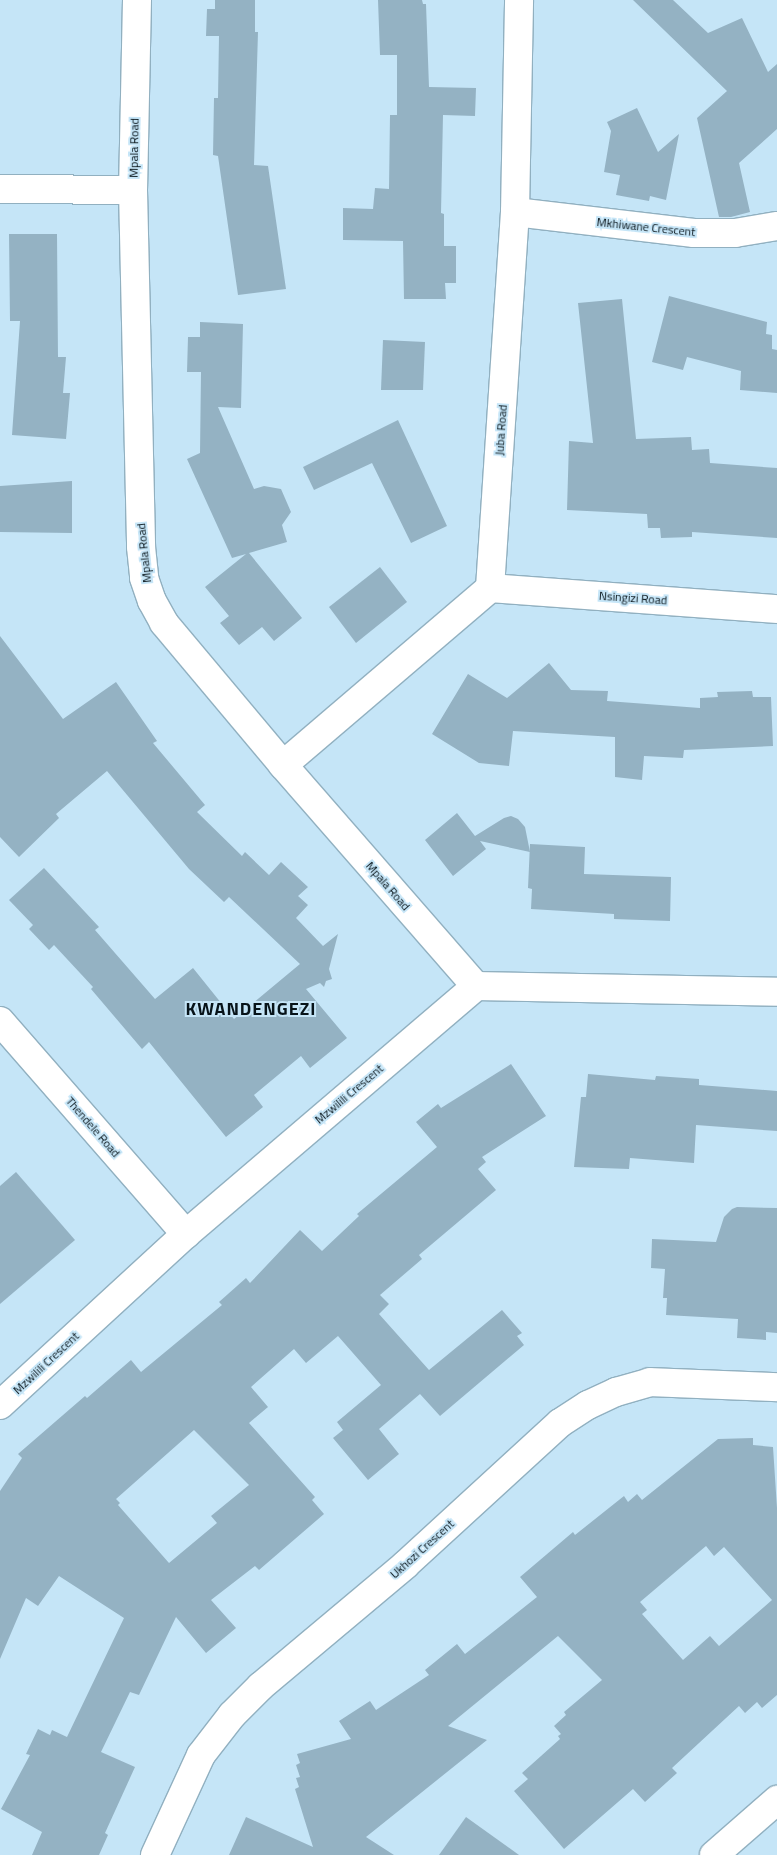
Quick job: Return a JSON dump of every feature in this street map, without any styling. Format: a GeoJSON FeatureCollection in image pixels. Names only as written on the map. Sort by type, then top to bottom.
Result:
{"type":"FeatureCollection","features":[{"type":"Feature","properties":{"kind":"street","name":"Mpala Road"},"geometry":{"type":"LineString","coordinates":[[137,0],[133,190],[141,547],[144,578],[152,601],[164,623],[283,765],[476,986]]}},
{"type":"Feature","properties":{"kind":"street","name":"Juba Road"},"geometry":{"type":"LineString","coordinates":[[490,588],[515,212],[519,0]]}},
{"type":"Feature","properties":{"kind":"street"},"geometry":{"type":"LineString","coordinates":[[0,189],[133,190]]}},
{"type":"Feature","properties":{"kind":"street","name":"Mkhiwane Crescent"},"geometry":{"type":"LineString","coordinates":[[515,212],[694,233],[735,233],[777,226]]}},
{"type":"Feature","properties":{"kind":"street"},"geometry":{"type":"LineString","coordinates":[[283,765],[490,588]]}},
{"type":"Feature","properties":{"kind":"street","name":"Nsingizi Road"},"geometry":{"type":"LineString","coordinates":[[490,588],[777,609]]}},
{"type":"Feature","properties":{"kind":"street"},"geometry":{"type":"LineString","coordinates":[[476,986],[777,992]]}},
{"type":"Feature","properties":{"kind":"street","name":"Mzwilili Crescent"},"geometry":{"type":"LineString","coordinates":[[0,1405],[186,1234],[476,986]]}},
{"type":"Feature","properties":{"kind":"street","name":"Thendele Road"},"geometry":{"type":"LineString","coordinates":[[0,1021],[186,1234]]}},
{"type":"Feature","properties":{"kind":"street","name":"Ukhozi Crescent"},"geometry":{"type":"LineString","coordinates":[[155,1855],[201,1755],[232,1715],[260,1686],[405,1565],[560,1423],[588,1405],[616,1392],[650,1382],[777,1387]]}},
{"type":"Feature","properties":{"kind":"street"},"geometry":{"type":"LineString","coordinates":[[714,1855],[777,1800]]}},
{"type":"Feature","properties":{"kind":"building"},"geometry":{"type":"Polygon","coordinates":[[[215,0],[255,0],[255,32],[258,32],[254,165],[268,166],[286,289],[238,295],[218,156],[213,155],[214,98],[218,98],[219,36],[206,36],[207,9],[215,9],[215,0]]]}},
{"type":"Feature","properties":{"kind":"building"},"geometry":{"type":"Polygon","coordinates":[[[378,0],[422,0],[423,4],[426,4],[429,87],[476,88],[475,116],[443,115],[441,213],[444,214],[444,246],[456,246],[456,283],[445,283],[446,299],[404,299],[403,241],[343,240],[343,208],[373,209],[375,188],[389,189],[390,115],[397,115],[397,55],[380,55],[378,0]]]}},
{"type":"Feature","properties":{"kind":"building"},"geometry":{"type":"Polygon","coordinates":[[[633,0],[673,0],[708,33],[742,18],[768,72],[777,64],[777,129],[739,163],[750,212],[731,217],[719,217],[697,118],[727,91],[633,0]]]}},
{"type":"Feature","properties":{"kind":"building"},"geometry":{"type":"Polygon","coordinates":[[[637,108],[658,152],[679,134],[666,200],[650,196],[649,201],[616,195],[620,175],[604,172],[611,131],[607,122],[637,108]]]}},
{"type":"Feature","properties":{"kind":"building"},"geometry":{"type":"Polygon","coordinates":[[[9,234],[57,234],[58,357],[66,357],[63,393],[70,393],[66,439],[12,435],[20,321],[10,321],[9,234]]]}},
{"type":"Feature","properties":{"kind":"building"},"geometry":{"type":"Polygon","coordinates":[[[669,296],[767,322],[766,334],[772,335],[772,349],[777,350],[777,393],[740,390],[741,371],[687,357],[683,370],[652,362],[669,296]]]}},
{"type":"Feature","properties":{"kind":"building"},"geometry":{"type":"Polygon","coordinates":[[[622,299],[636,439],[691,437],[692,450],[709,449],[710,463],[777,468],[777,538],[692,532],[692,537],[661,538],[660,528],[648,528],[647,514],[567,510],[569,441],[593,443],[578,303],[622,299]]]}},
{"type":"Feature","properties":{"kind":"building"},"geometry":{"type":"Polygon","coordinates":[[[200,322],[243,324],[241,408],[218,407],[254,489],[264,486],[281,489],[291,512],[282,525],[287,542],[249,553],[302,618],[274,641],[262,627],[239,645],[220,623],[229,616],[205,587],[246,554],[232,558],[187,459],[200,453],[201,372],[187,372],[188,337],[200,337],[200,322]]]}},
{"type":"Feature","properties":{"kind":"building"},"geometry":{"type":"Polygon","coordinates":[[[383,340],[425,342],[423,390],[381,390],[383,340]]]}},
{"type":"Feature","properties":{"kind":"building"},"geometry":{"type":"Polygon","coordinates":[[[398,420],[447,526],[411,543],[372,463],[314,490],[303,467],[398,420]]]}},
{"type":"Feature","properties":{"kind":"building"},"geometry":{"type":"Polygon","coordinates":[[[72,481],[72,533],[0,532],[0,486],[72,481]]]}},
{"type":"Feature","properties":{"kind":"building"},"geometry":{"type":"Polygon","coordinates":[[[380,567],[407,602],[356,643],[329,607],[380,567]]]}},
{"type":"Feature","properties":{"kind":"building"},"geometry":{"type":"Polygon","coordinates":[[[0,636],[63,719],[116,682],[157,741],[153,743],[205,805],[197,812],[242,856],[245,852],[269,875],[281,862],[308,887],[298,896],[308,905],[296,918],[323,946],[338,934],[329,969],[332,979],[326,981],[324,987],[320,983],[306,989],[347,1038],[310,1068],[301,1056],[254,1095],[263,1107],[226,1137],[149,1042],[142,1049],[91,989],[93,987],[54,945],[49,950],[29,929],[33,925],[9,900],[44,868],[99,927],[95,930],[155,999],[193,968],[234,1019],[300,964],[229,897],[224,902],[189,869],[107,771],[56,814],[59,818],[19,857],[0,837],[0,636]]]}},
{"type":"Feature","properties":{"kind":"building"},"geometry":{"type":"Polygon","coordinates":[[[549,663],[571,690],[608,691],[607,701],[700,708],[700,698],[718,697],[717,692],[752,691],[753,697],[771,697],[773,746],[684,750],[683,758],[644,756],[642,780],[615,777],[615,737],[513,731],[509,766],[479,763],[432,734],[468,674],[507,698],[549,663]]]}},
{"type":"Feature","properties":{"kind":"building"},"geometry":{"type":"Polygon","coordinates":[[[457,813],[475,836],[504,818],[511,816],[518,819],[525,827],[530,852],[480,841],[486,849],[453,876],[425,840],[457,813]]]}},
{"type":"Feature","properties":{"kind":"building"},"geometry":{"type":"Polygon","coordinates":[[[530,844],[585,847],[584,874],[671,877],[670,921],[614,919],[614,914],[531,909],[532,889],[528,888],[530,844]]]}},
{"type":"Feature","properties":{"kind":"building"},"geometry":{"type":"Polygon","coordinates":[[[511,1064],[546,1116],[482,1157],[486,1162],[478,1169],[496,1190],[419,1255],[422,1259],[380,1295],[389,1304],[379,1314],[429,1370],[502,1310],[522,1333],[517,1336],[524,1345],[440,1416],[420,1394],[379,1429],[399,1454],[368,1480],[333,1438],[343,1430],[337,1422],[381,1385],[338,1336],[306,1363],[294,1349],[251,1387],[268,1407],[249,1423],[315,1497],[312,1500],[324,1514],[259,1570],[255,1566],[211,1600],[236,1628],[206,1653],[176,1617],[139,1695],[130,1692],[101,1752],[135,1767],[105,1833],[108,1835],[99,1855],[32,1855],[42,1832],[1,1809],[30,1755],[26,1754],[38,1729],[50,1735],[52,1730],[67,1737],[124,1618],[59,1576],[38,1606],[26,1598],[0,1659],[0,1491],[22,1458],[18,1454],[85,1396],[87,1398],[131,1360],[141,1372],[222,1305],[219,1302],[246,1278],[250,1283],[300,1230],[322,1251],[359,1216],[357,1214],[437,1147],[416,1122],[438,1104],[441,1108],[511,1064]],[[194,1430],[116,1499],[120,1503],[118,1505],[169,1563],[217,1523],[211,1516],[249,1485],[194,1430]]]}},
{"type":"Feature","properties":{"kind":"building"},"geometry":{"type":"Polygon","coordinates":[[[588,1074],[655,1080],[656,1076],[699,1079],[699,1085],[777,1091],[777,1131],[696,1125],[694,1163],[630,1158],[629,1169],[574,1167],[581,1097],[586,1097],[588,1074]]]}},
{"type":"Feature","properties":{"kind":"building"},"geometry":{"type":"Polygon","coordinates":[[[16,1172],[75,1240],[0,1304],[0,1186],[16,1172]]]}},
{"type":"Feature","properties":{"kind":"building"},"geometry":{"type":"Polygon","coordinates":[[[737,1207],[777,1208],[777,1333],[766,1332],[766,1340],[737,1338],[738,1319],[666,1315],[667,1298],[663,1298],[665,1269],[651,1268],[652,1239],[716,1242],[724,1217],[737,1207]]]}},
{"type":"Feature","properties":{"kind":"building"},"geometry":{"type":"Polygon","coordinates":[[[753,1438],[753,1445],[773,1447],[777,1508],[777,1695],[762,1708],[757,1702],[745,1713],[739,1706],[672,1768],[677,1773],[645,1802],[633,1789],[564,1849],[514,1791],[528,1779],[522,1773],[560,1739],[558,1736],[561,1734],[554,1726],[566,1715],[564,1712],[602,1680],[558,1636],[448,1726],[487,1740],[366,1837],[394,1855],[229,1855],[246,1817],[313,1847],[295,1789],[299,1787],[296,1778],[300,1777],[296,1765],[300,1763],[297,1754],[351,1739],[339,1721],[370,1701],[376,1710],[429,1675],[425,1670],[457,1644],[465,1654],[537,1597],[520,1577],[573,1532],[575,1535],[624,1496],[628,1502],[637,1494],[642,1500],[718,1439],[753,1438]],[[706,1546],[640,1602],[647,1610],[642,1614],[683,1660],[710,1636],[719,1646],[772,1600],[724,1547],[714,1556],[706,1546]]]}},
{"type":"Feature","properties":{"kind":"building"},"geometry":{"type":"Polygon","coordinates":[[[466,1817],[519,1855],[439,1855],[466,1817]]]}},
{"type":"Feature","properties":{"kind":"district","name":"KWANDENGEZI"},"geometry":{"type":"Point","coordinates":[251,1009]}}]}
